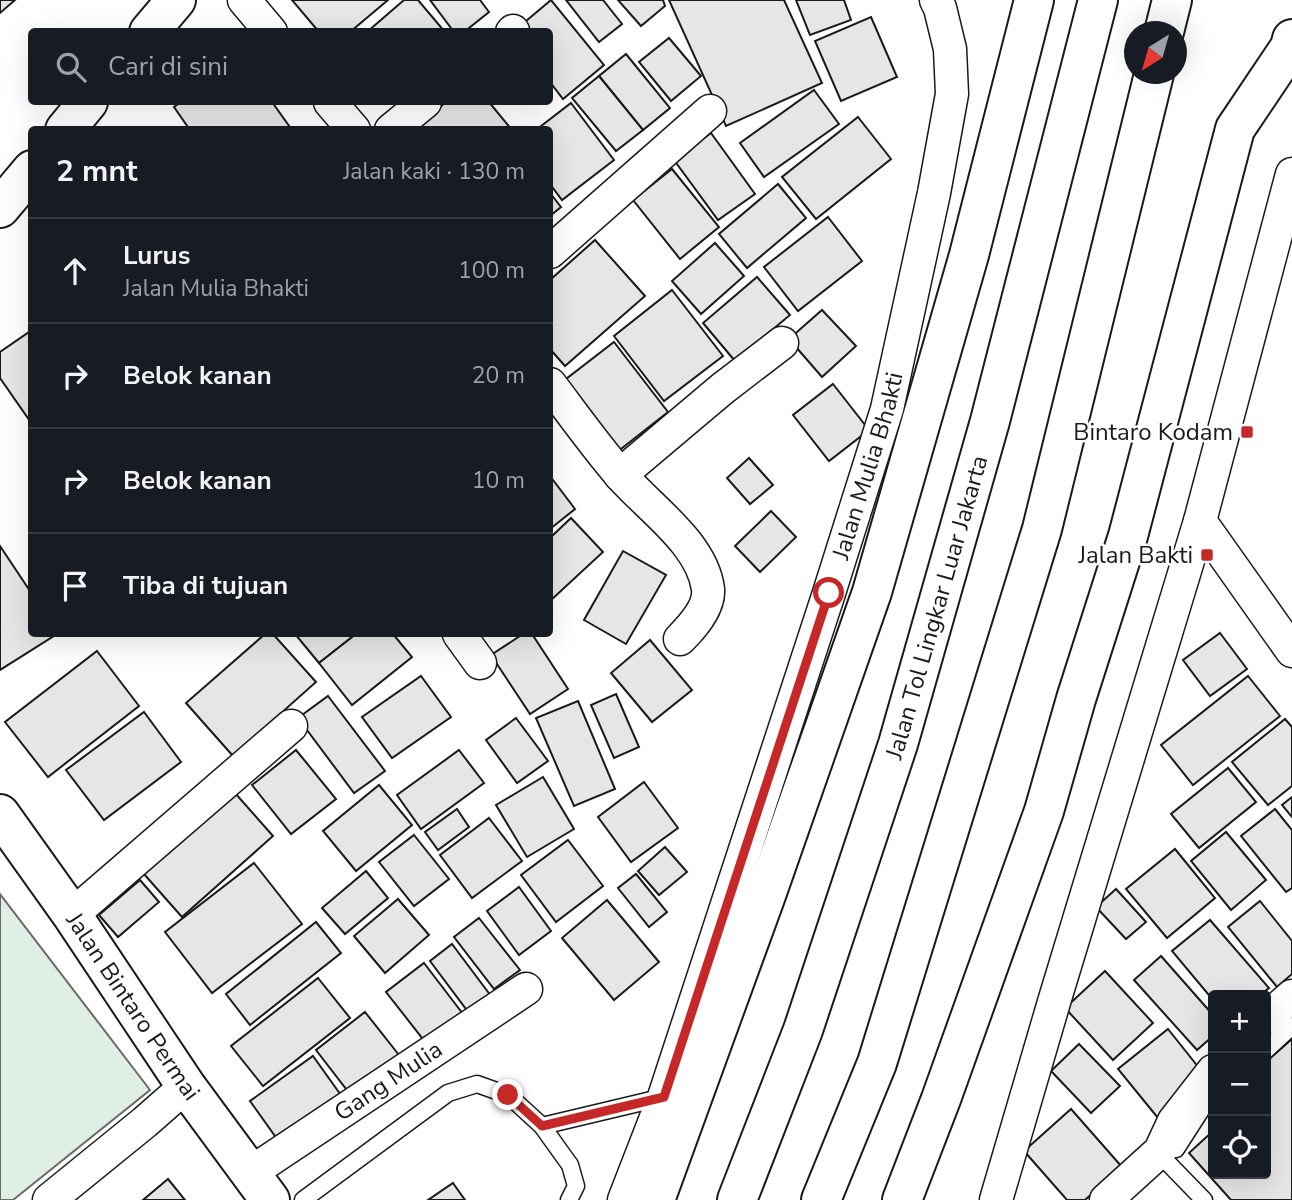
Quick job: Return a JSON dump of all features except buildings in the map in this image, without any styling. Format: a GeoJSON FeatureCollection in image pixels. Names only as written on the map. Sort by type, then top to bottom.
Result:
{"type":"FeatureCollection","features":[{"type":"Feature","properties":{"kind":"main road"},"geometry":{"type":"LineString","coordinates":[[152,28],[176,0]]}},
{"type":"Feature","properties":{"kind":"main road"},"geometry":{"type":"LineString","coordinates":[[655,1200],[872,592],[969,255],[1034,0]]}},
{"type":"Feature","properties":{"kind":"main road","name":"Jalan Tol Lingkar Luar Jakarta"},"geometry":{"type":"LineString","coordinates":[[737,1200],[803,1030],[898,744],[990,421],[1098,0]]}},
{"type":"Feature","properties":{"kind":"main road"},"geometry":{"type":"LineString","coordinates":[[1167,21],[1172,0]]}},
{"type":"Feature","properties":{"kind":"main road"},"geometry":{"type":"LineString","coordinates":[[902,1200],[1044,811],[1076,699],[1128,536],[1235,129],[1291,53]]}},
{"type":"Feature","properties":{"kind":"main road"},"geometry":{"type":"LineString","coordinates":[[821,1200],[877,1063],[1042,528],[1152,84]]}},
{"type":"Feature","properties":{"kind":"main road","name":"Jalan Bintaro Permai"},"geometry":{"type":"LineString","coordinates":[[0,814],[72,915],[186,1086],[259,1186]]}},
{"type":"Feature","properties":{"kind":"street"},"geometry":{"type":"LineString","coordinates":[[244,0],[268,28]]}},
{"type":"Feature","properties":{"kind":"street","name":"Jalan Mulia Bhakti"},"geometry":{"type":"LineString","coordinates":[[624,1200],[664,1097],[887,408],[934,193],[952,94],[950,49],[936,0]]}},
{"type":"Feature","properties":{"kind":"street"},"geometry":{"type":"LineString","coordinates":[[333,105],[351,126]]}},
{"type":"Feature","properties":{"kind":"street"},"geometry":{"type":"LineString","coordinates":[[396,126],[421,105]]}},
{"type":"Feature","properties":{"kind":"street"},"geometry":{"type":"LineString","coordinates":[[553,249],[710,111]]}},
{"type":"Feature","properties":{"kind":"street"},"geometry":{"type":"LineString","coordinates":[[996,1200],[1200,521],[1292,174]]}},
{"type":"Feature","properties":{"kind":"street"},"geometry":{"type":"LineString","coordinates":[[620,475],[722,389],[782,343]]}},
{"type":"Feature","properties":{"kind":"street"},"geometry":{"type":"LineString","coordinates":[[553,388],[620,475],[670,523],[700,563],[708,591],[703,611],[680,639]]}},
{"type":"Feature","properties":{"kind":"street"},"geometry":{"type":"LineString","coordinates":[[1200,521],[1292,652]]}},
{"type":"Feature","properties":{"kind":"street"},"geometry":{"type":"LineString","coordinates":[[461,637],[481,663]]}},
{"type":"Feature","properties":{"kind":"street"},"geometry":{"type":"LineString","coordinates":[[72,915],[291,726]]}},
{"type":"Feature","properties":{"kind":"street","name":"Gang Mulia"},"geometry":{"type":"LineString","coordinates":[[259,1186],[265,1163],[527,989]]}},
{"type":"Feature","properties":{"kind":"street"},"geometry":{"type":"LineString","coordinates":[[1271,1015],[1292,996]]}},
{"type":"Feature","properties":{"kind":"street"},"geometry":{"type":"LineString","coordinates":[[1106,1200],[1160,1151],[1174,1121],[1208,1077]]}},
{"type":"Feature","properties":{"kind":"street"},"geometry":{"type":"LineString","coordinates":[[49,1200],[186,1086]]}},
{"type":"Feature","properties":{"kind":"lane"},"geometry":{"type":"LineString","coordinates":[[1271,1045],[1292,1026]]}},
{"type":"Feature","properties":{"kind":"lane"},"geometry":{"type":"LineString","coordinates":[[303,1200],[449,1093],[477,1084],[508,1095],[542,1126],[570,1165],[576,1186],[569,1200]]}},
{"type":"Feature","properties":{"kind":"lane"},"geometry":{"type":"LineString","coordinates":[[542,1126],[664,1097]]}},
{"type":"Feature","properties":{"kind":"lane"},"geometry":{"type":"LineString","coordinates":[[1129,1200],[1168,1163],[1208,1102]]}},
{"type":"Feature","properties":{"kind":"lane"},"geometry":{"type":"LineString","coordinates":[[1168,1163],[1204,1200]]}},
{"type":"Feature","properties":{"kind":"green space"},"geometry":{"type":"Polygon","coordinates":[[[0,894],[150,1090],[13,1200],[0,1200],[0,894]]]}},
{"type":"Feature","properties":{"kind":"place","name":"Bintaro Kodam"},"geometry":{"type":"Point","coordinates":[1247,432]}},
{"type":"Feature","properties":{"kind":"place","name":"Jalan Bakti"},"geometry":{"type":"Point","coordinates":[1207,555]}},
{"type":"Feature","properties":{"kind":"route"},"geometry":{"type":"LineString","coordinates":[[508,1095],[542,1126],[664,1097],[829,593]]}}]}
